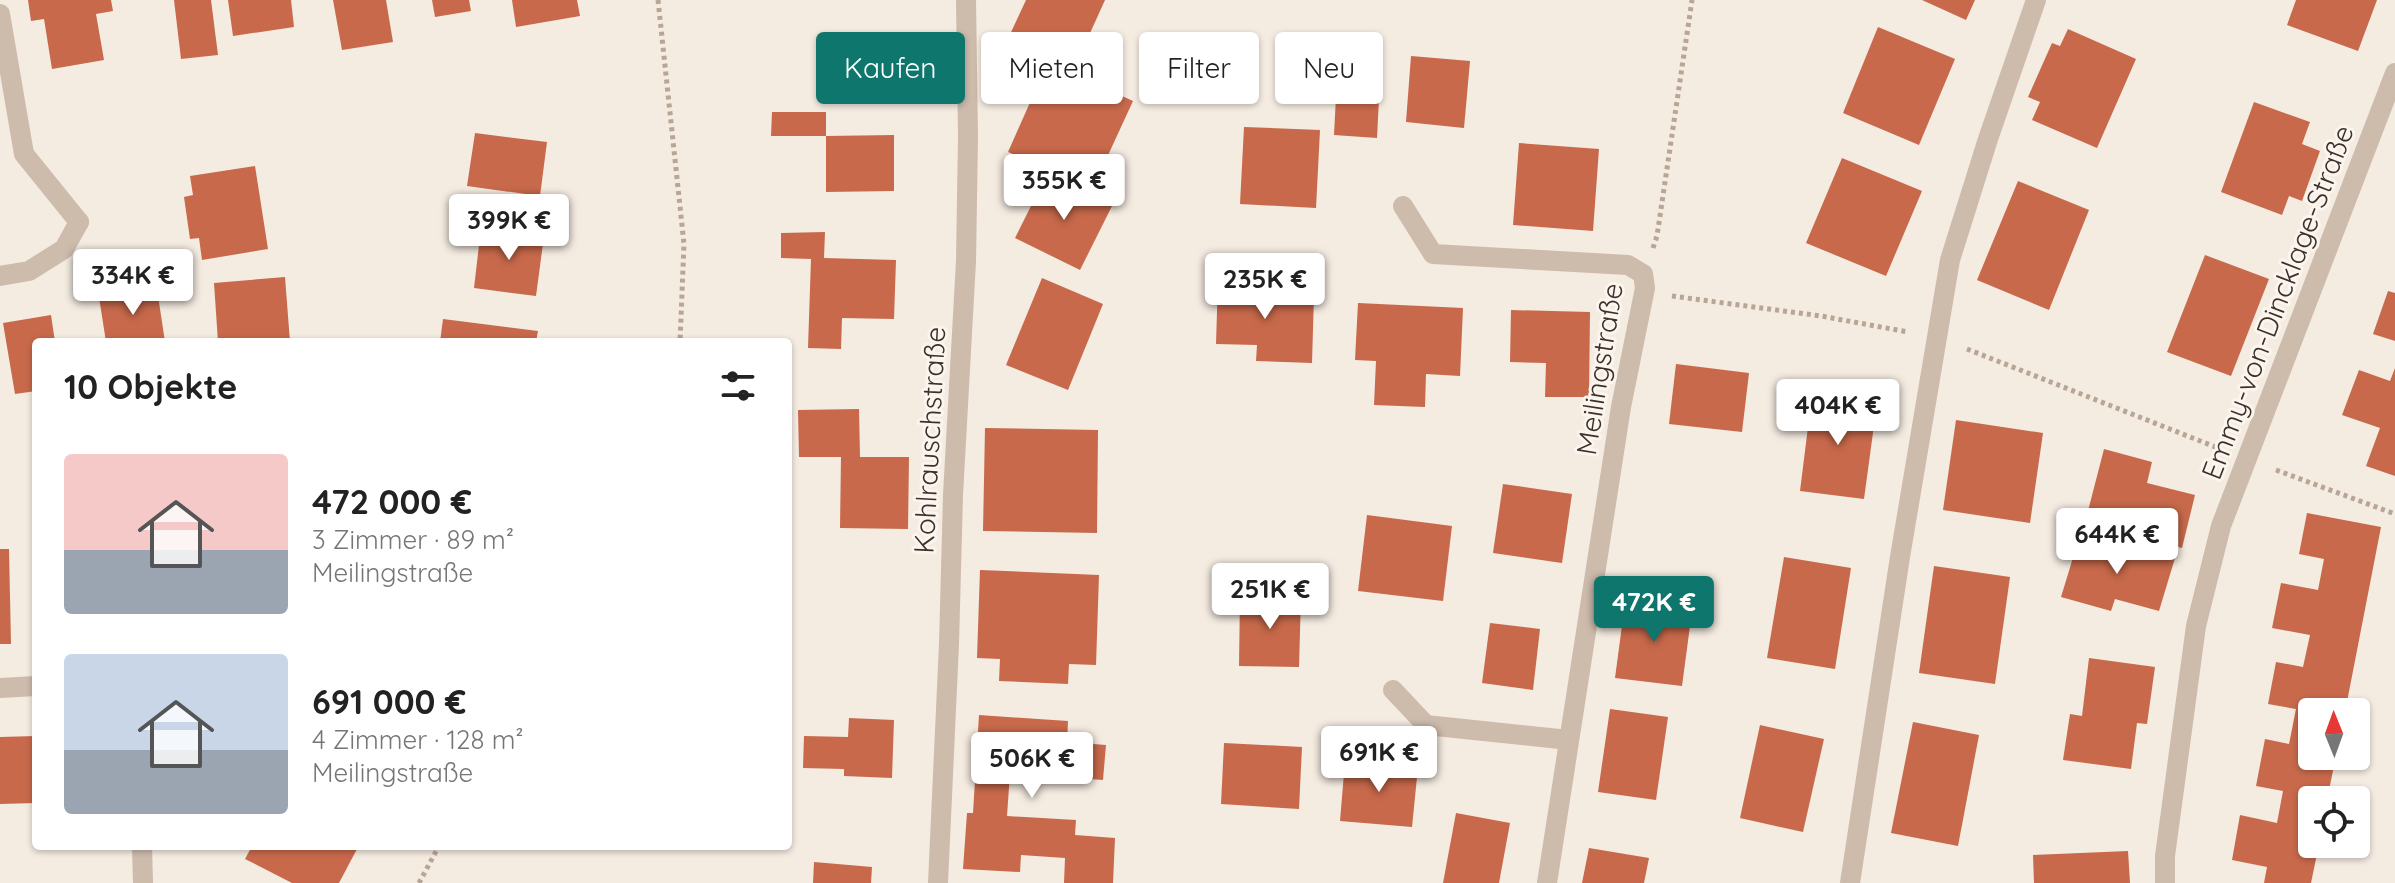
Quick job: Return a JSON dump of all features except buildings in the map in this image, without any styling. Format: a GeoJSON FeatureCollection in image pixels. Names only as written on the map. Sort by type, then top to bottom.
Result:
{"type":"FeatureCollection","features":[{"type":"Feature","properties":{"kind":"street","name":"Kohlrauschstraße"},"geometry":{"type":"LineString","coordinates":[[938,883],[953,495],[966,261],[966,0]]}},
{"type":"Feature","properties":{"kind":"street"},"geometry":{"type":"LineString","coordinates":[[1850,883],[1950,260],[2036,0]]}},
{"type":"Feature","properties":{"kind":"street"},"geometry":{"type":"LineString","coordinates":[[0,14],[24,154],[79,222],[64,249],[29,271],[0,276]]}},
{"type":"Feature","properties":{"kind":"street","name":"Emmy-von-Dincklage-Straße"},"geometry":{"type":"LineString","coordinates":[[2165,883],[2165,856],[2196,626],[2221,526],[2395,73]]}},
{"type":"Feature","properties":{"kind":"street","name":"Meilingstraße"},"geometry":{"type":"LineString","coordinates":[[1403,206],[1433,254],[1628,265],[1643,274],[1645,288],[1621,407],[1547,883]]}},
{"type":"Feature","properties":{"kind":"street"},"geometry":{"type":"LineString","coordinates":[[0,688],[32,686]]}},
{"type":"Feature","properties":{"kind":"street"},"geometry":{"type":"LineString","coordinates":[[1393,690],[1426,725],[1569,740]]}},
{"type":"Feature","properties":{"kind":"street"},"geometry":{"type":"LineString","coordinates":[[142,850],[143,883]]}},
{"type":"Feature","properties":{"kind":"path"},"geometry":{"type":"LineString","coordinates":[[658,0],[684,244],[680,338]]}},
{"type":"Feature","properties":{"kind":"path"},"geometry":{"type":"LineString","coordinates":[[1692,0],[1657,236],[1643,274],[1669,296],[1821,316],[1938,337],[2080,395],[2395,514]]}},
{"type":"Feature","properties":{"kind":"path"},"geometry":{"type":"LineString","coordinates":[[419,883],[437,850]]}}]}
